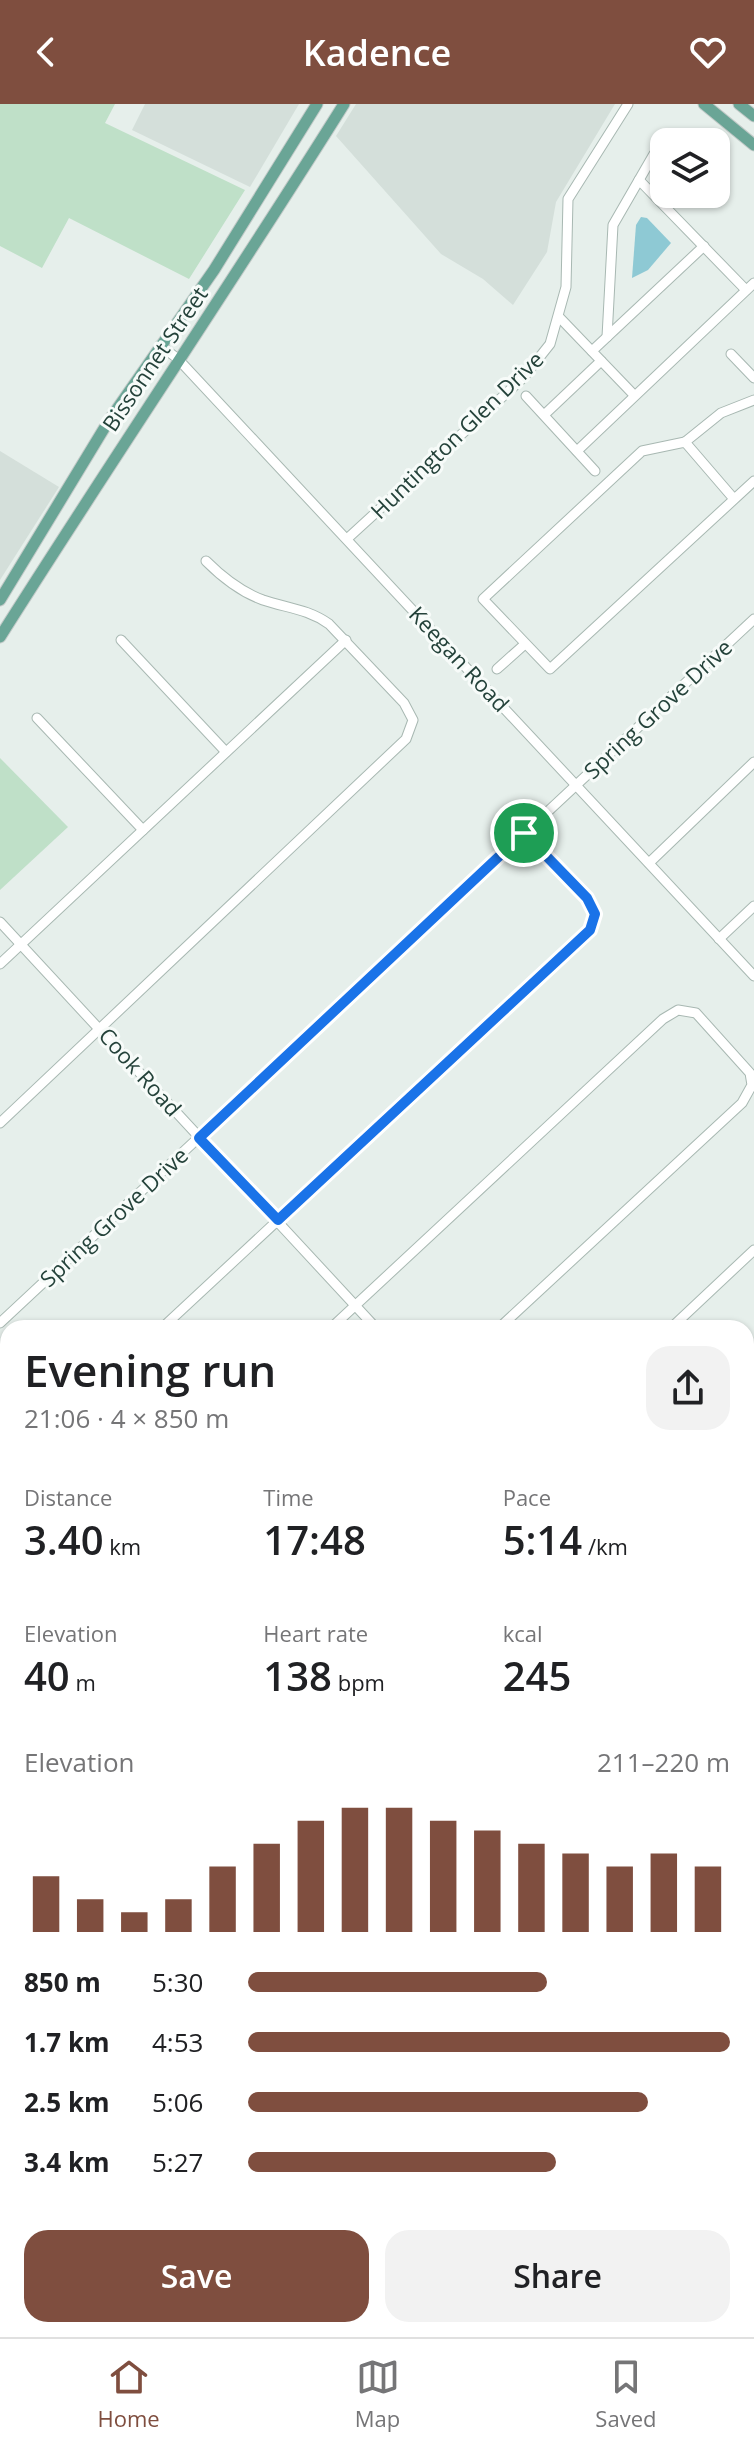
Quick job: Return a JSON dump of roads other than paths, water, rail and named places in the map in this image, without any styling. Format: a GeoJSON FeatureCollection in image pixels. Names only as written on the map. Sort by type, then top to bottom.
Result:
{"type":"FeatureCollection","features":[{"type":"Feature","properties":{"kind":"main road","name":"Bissonnet Street"},"geometry":{"type":"LineString","coordinates":[[0,600],[108,422],[248,215],[317,104]]}},
{"type":"Feature","properties":{"kind":"main road","name":"Bissonnet Street"},"geometry":{"type":"LineString","coordinates":[[0,637],[128,433],[267,227],[344,104]]}},
{"type":"Feature","properties":{"kind":"main road"},"geometry":{"type":"LineString","coordinates":[[704,104],[754,145]]}},
{"type":"Feature","properties":{"kind":"main road"},"geometry":{"type":"LineString","coordinates":[[739,104],[754,116]]}},
{"type":"Feature","properties":{"kind":"main road"},"geometry":{"type":"LineString","coordinates":[[248,215],[267,227]]}},
{"type":"Feature","properties":{"kind":"main road"},"geometry":{"type":"LineString","coordinates":[[108,422],[128,433]]}},
{"type":"Feature","properties":{"kind":"main road"},"geometry":{"type":"LineString","coordinates":[[52,514],[70,525]]}},
{"type":"Feature","properties":{"kind":"street","name":"Huntington Glen Drive"},"geometry":{"type":"LineString","coordinates":[[348,538],[523,378],[550,344],[560,318],[566,287],[564,228],[568,199],[628,104]]}},
{"type":"Feature","properties":{"kind":"street"},"geometry":{"type":"LineString","coordinates":[[607,337],[613,225],[650,161]]}},
{"type":"Feature","properties":{"kind":"street"},"geometry":{"type":"LineString","coordinates":[[577,451],[750,287],[704,246],[639,180]]}},
{"type":"Feature","properties":{"kind":"street"},"geometry":{"type":"LineString","coordinates":[[592,351],[704,246]]}},
{"type":"Feature","properties":{"kind":"street"},"geometry":{"type":"LineString","coordinates":[[560,318],[634,395]]}},
{"type":"Feature","properties":{"kind":"street","name":"Keegan Road"},"geometry":{"type":"LineString","coordinates":[[160,345],[178,359],[348,538],[754,976]]}},
{"type":"Feature","properties":{"kind":"street"},"geometry":{"type":"LineString","coordinates":[[731,354],[754,378]]}},
{"type":"Feature","properties":{"kind":"street"},"geometry":{"type":"LineString","coordinates":[[544,415],[601,361]]}},
{"type":"Feature","properties":{"kind":"street"},"geometry":{"type":"LineString","coordinates":[[526,396],[595,471]]}},
{"type":"Feature","properties":{"kind":"street"},"geometry":{"type":"LineString","coordinates":[[754,400],[721,413],[685,442],[642,451],[483,599],[550,669],[754,481]]}},
{"type":"Feature","properties":{"kind":"street"},"geometry":{"type":"LineString","coordinates":[[685,442],[734,499]]}},
{"type":"Feature","properties":{"kind":"street"},"geometry":{"type":"LineString","coordinates":[[0,1123],[406,739],[413,720],[404,703],[346,640],[316,614],[264,600],[239,588],[206,561]]}},
{"type":"Feature","properties":{"kind":"street","name":"Spring Grove Drive"},"geometry":{"type":"LineString","coordinates":[[3,1320],[754,619]]}},
{"type":"Feature","properties":{"kind":"street"},"geometry":{"type":"LineString","coordinates":[[121,640],[226,752]]}},
{"type":"Feature","properties":{"kind":"street"},"geometry":{"type":"LineString","coordinates":[[0,964],[346,640]]}},
{"type":"Feature","properties":{"kind":"street"},"geometry":{"type":"LineString","coordinates":[[497,669],[525,644]]}},
{"type":"Feature","properties":{"kind":"street"},"geometry":{"type":"LineString","coordinates":[[37,718],[143,830]]}},
{"type":"Feature","properties":{"kind":"street"},"geometry":{"type":"LineString","coordinates":[[649,863],[754,762]]}},
{"type":"Feature","properties":{"kind":"street"},"geometry":{"type":"LineString","coordinates":[[171,1320],[590,930],[595,914],[587,898],[524,833]]}},
{"type":"Feature","properties":{"kind":"street"},"geometry":{"type":"LineString","coordinates":[[719,939],[754,906]]}},
{"type":"Feature","properties":{"kind":"street","name":"Cook Road"},"geometry":{"type":"LineString","coordinates":[[0,922],[368,1320]]}},
{"type":"Feature","properties":{"kind":"street"},"geometry":{"type":"LineString","coordinates":[[340,1320],[670,1014],[678,1010],[696,1013],[750,1073],[752,1085],[742,1103],[508,1320]]}},
{"type":"Feature","properties":{"kind":"street"},"geometry":{"type":"LineString","coordinates":[[680,1320],[754,1250]]}},
{"type":"Feature","properties":{"kind":"water"},"geometry":{"type":"Polygon","coordinates":[[[641,217],[647,218],[671,243],[648,270],[632,278],[636,225],[641,217]]]}}]}
